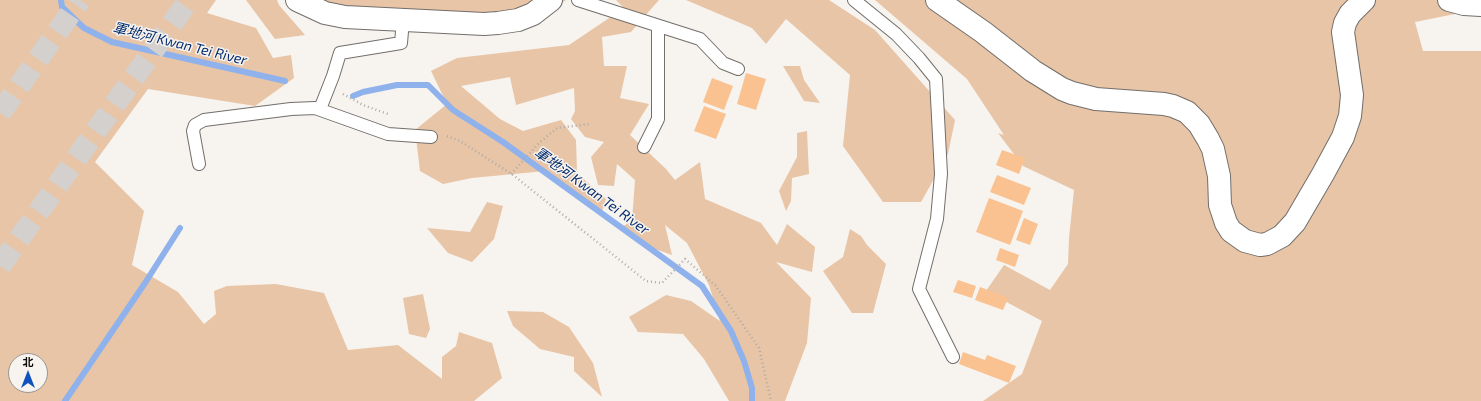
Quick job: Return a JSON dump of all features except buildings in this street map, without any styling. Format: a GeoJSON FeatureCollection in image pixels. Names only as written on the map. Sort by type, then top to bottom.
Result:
{"type":"FeatureCollection","features":[{"type":"Feature","properties":{"kind":"street"},"geometry":{"type":"LineString","coordinates":[[297,0],[314,9],[335,16],[484,24],[509,22],[533,14],[551,0]]}},
{"type":"Feature","properties":{"kind":"street"},"geometry":{"type":"LineString","coordinates":[[937,0],[983,32],[1032,71],[1062,89],[1096,99],[1173,106],[1187,112],[1199,124],[1213,149],[1219,176],[1220,205],[1226,223],[1231,230],[1245,241],[1260,244],[1268,244],[1282,236],[1295,222],[1343,137],[1350,116],[1352,95],[1343,41],[1343,32],[1345,23],[1350,14],[1364,0]]}},
{"type":"Feature","properties":{"kind":"street"},"geometry":{"type":"LineString","coordinates":[[1449,0],[1464,4],[1481,5]]}},
{"type":"Feature","properties":{"kind":"lane"},"geometry":{"type":"LineString","coordinates":[[578,0],[700,39],[723,63],[738,69]]}},
{"type":"Feature","properties":{"kind":"lane"},"geometry":{"type":"LineString","coordinates":[[854,0],[896,34],[919,58],[936,79],[941,174],[937,219],[919,289],[953,357]]}},
{"type":"Feature","properties":{"kind":"lane"},"geometry":{"type":"LineString","coordinates":[[320,109],[340,53],[402,43],[403,20]]}},
{"type":"Feature","properties":{"kind":"lane"},"geometry":{"type":"LineString","coordinates":[[644,147],[658,119],[658,26]]}},
{"type":"Feature","properties":{"kind":"lane"},"geometry":{"type":"LineString","coordinates":[[199,164],[193,131],[195,125],[204,120],[292,109],[320,109],[388,134],[431,137]]}},
{"type":"Feature","properties":{"kind":"path"},"geometry":{"type":"LineString","coordinates":[[328,87],[363,105],[391,115]]}},
{"type":"Feature","properties":{"kind":"path"},"geometry":{"type":"LineString","coordinates":[[511,174],[539,143],[557,128],[590,124]]}},
{"type":"Feature","properties":{"kind":"path"},"geometry":{"type":"LineString","coordinates":[[446,136],[460,142],[511,174],[646,281],[662,283],[685,259],[715,285],[759,348],[771,401]]}},
{"type":"Feature","properties":{"kind":"shaded area"},"geometry":{"type":"Polygon","coordinates":[[[0,0],[216,0],[207,13],[256,28],[273,58],[291,55],[294,78],[255,106],[148,89],[95,162],[144,211],[132,265],[178,292],[204,324],[216,314],[214,291],[227,286],[276,284],[324,293],[348,350],[398,345],[442,379],[442,357],[456,346],[459,332],[492,343],[502,378],[474,401],[0,401],[0,0]]]}},
{"type":"Feature","properties":{"kind":"shaded area"},"geometry":{"type":"Polygon","coordinates":[[[246,0],[277,0],[279,5],[305,35],[275,39],[246,0]]]}},
{"type":"Feature","properties":{"kind":"shaded area"},"geometry":{"type":"Polygon","coordinates":[[[319,0],[566,0],[562,3],[502,23],[341,10],[319,0]]]}},
{"type":"Feature","properties":{"kind":"shaded area"},"geometry":{"type":"Polygon","coordinates":[[[616,0],[659,0],[631,32],[602,37],[604,66],[627,66],[620,98],[649,104],[630,135],[666,169],[675,180],[700,162],[705,199],[761,223],[777,245],[787,224],[815,247],[812,272],[776,262],[811,298],[807,343],[785,401],[729,401],[704,359],[683,334],[638,332],[629,317],[666,295],[691,301],[720,321],[709,285],[687,243],[665,225],[672,255],[655,249],[620,228],[632,221],[635,180],[617,164],[614,186],[598,185],[591,157],[604,142],[585,137],[571,119],[575,111],[574,88],[516,105],[510,77],[461,86],[500,119],[523,131],[561,120],[576,140],[577,173],[606,199],[601,215],[545,171],[472,178],[443,184],[420,171],[415,130],[447,104],[431,71],[457,58],[569,45],[624,8],[616,0]]]}},
{"type":"Feature","properties":{"kind":"shaded area"},"geometry":{"type":"Polygon","coordinates":[[[686,0],[829,0],[875,30],[955,120],[948,154],[921,202],[883,202],[843,146],[850,75],[786,19],[766,44],[752,28],[686,0]]]}},
{"type":"Feature","properties":{"kind":"shaded area"},"geometry":{"type":"Polygon","coordinates":[[[875,0],[1475,0],[1460,13],[1415,22],[1423,51],[1481,51],[1481,401],[983,401],[1022,374],[1042,321],[986,291],[1004,265],[1050,290],[1068,264],[1074,190],[1023,166],[998,133],[1004,135],[967,79],[875,0]]]}},
{"type":"Feature","properties":{"kind":"shaded area"},"geometry":{"type":"Polygon","coordinates":[[[783,66],[800,66],[804,80],[820,103],[804,101],[783,66]]]}},
{"type":"Feature","properties":{"kind":"shaded area"},"geometry":{"type":"Polygon","coordinates":[[[807,131],[809,174],[792,178],[791,201],[786,211],[779,191],[797,157],[797,133],[807,131]]]}},
{"type":"Feature","properties":{"kind":"shaded area"},"geometry":{"type":"Polygon","coordinates":[[[487,202],[503,206],[494,239],[472,262],[448,253],[427,228],[470,232],[487,202]]]}},
{"type":"Feature","properties":{"kind":"shaded area"},"geometry":{"type":"Polygon","coordinates":[[[850,229],[861,236],[867,245],[886,264],[873,313],[852,313],[823,271],[843,257],[850,229]]]}},
{"type":"Feature","properties":{"kind":"shaded area"},"geometry":{"type":"Polygon","coordinates":[[[423,294],[430,329],[426,338],[409,334],[403,298],[423,294]]]}},
{"type":"Feature","properties":{"kind":"shaded area"},"geometry":{"type":"Polygon","coordinates":[[[507,311],[543,312],[569,327],[593,363],[602,397],[574,371],[574,357],[540,349],[513,326],[507,311]]]}},
{"type":"Feature","properties":{"kind":"waterway","name":"軍地河 Kwan Tei River"},"geometry":{"type":"LineString","coordinates":[[61,0],[62,7],[84,28],[112,42],[285,81]]}},
{"type":"Feature","properties":{"kind":"waterway","name":"軍地河 Kwan Tei River"},"geometry":{"type":"LineString","coordinates":[[353,96],[363,92],[397,85],[428,85],[453,110],[503,142],[702,286],[731,331],[744,361],[752,388],[752,401]]}},
{"type":"Feature","properties":{"kind":"waterway"},"geometry":{"type":"LineString","coordinates":[[65,401],[145,283],[180,228]]}},
{"type":"Feature","properties":{"kind":"tunnel"},"geometry":{"type":"LineString","coordinates":[[0,113],[80,0]]}},
{"type":"Feature","properties":{"kind":"tunnel"},"geometry":{"type":"LineString","coordinates":[[0,266],[189,0]]}}]}
